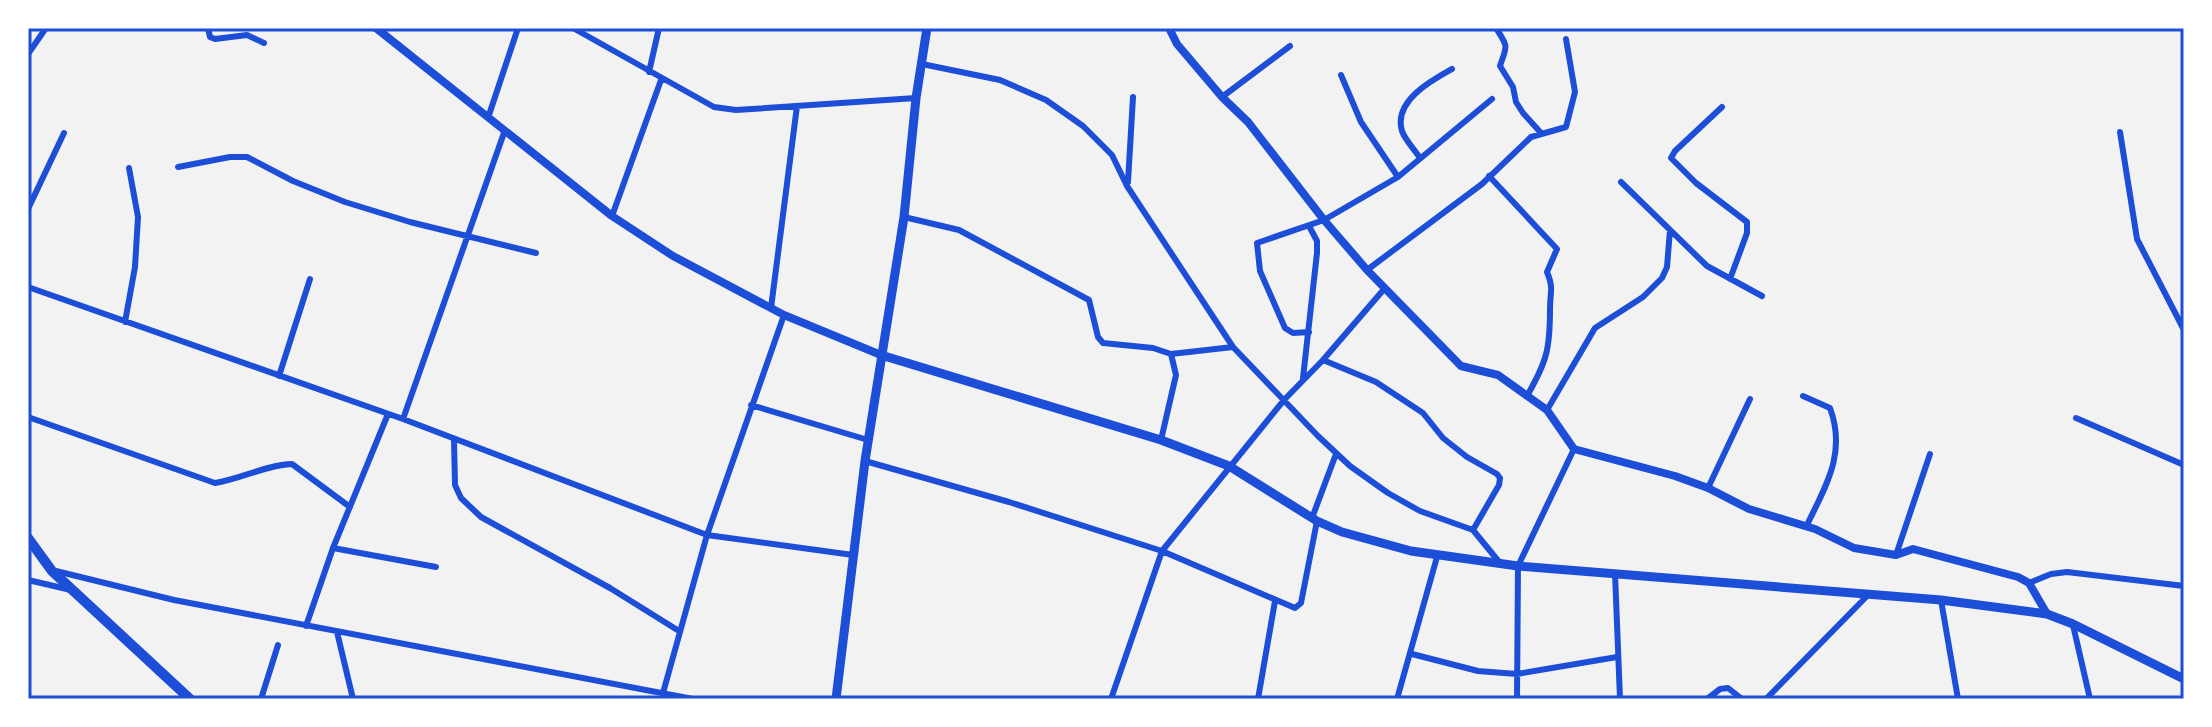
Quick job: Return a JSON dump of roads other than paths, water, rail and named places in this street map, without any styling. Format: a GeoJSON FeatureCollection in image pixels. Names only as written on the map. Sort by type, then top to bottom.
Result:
{"type":"FeatureCollection","features":[{"type":"Feature","properties":{"kind":"main road"},"geometry":{"type":"LineString","coordinates":[[836,699],[865,461],[904,217],[916,98],[927,28]]}},
{"type":"Feature","properties":{"kind":"main road"},"geometry":{"type":"LineString","coordinates":[[881,355],[1161,440],[1229,466],[1315,520],[1342,532],[1437,557],[1941,600],[2047,614],[2184,679]]}},
{"type":"Feature","properties":{"kind":"main road"},"geometry":{"type":"LineString","coordinates":[[28,538],[52,571],[190,699]]}},
{"type":"Feature","properties":{"kind":"street"},"geometry":{"type":"LineString","coordinates":[[28,54],[46,28]]}},
{"type":"Feature","properties":{"kind":"street"},"geometry":{"type":"LineString","coordinates":[[208,28],[210,37],[215,39],[247,35],[264,43]]}},
{"type":"Feature","properties":{"kind":"street"},"geometry":{"type":"LineString","coordinates":[[376,28],[612,216],[673,256],[784,315],[881,355]]}},
{"type":"Feature","properties":{"kind":"street"},"geometry":{"type":"LineString","coordinates":[[488,118],[518,28]]}},
{"type":"Feature","properties":{"kind":"street"},"geometry":{"type":"LineString","coordinates":[[573,28],[714,107],[736,110],[916,98]]}},
{"type":"Feature","properties":{"kind":"street"},"geometry":{"type":"LineString","coordinates":[[649,72],[659,28]]}},
{"type":"Feature","properties":{"kind":"street"},"geometry":{"type":"LineString","coordinates":[[1169,28],[1177,44],[1248,122],[1367,270],[1461,366],[1498,375],[1547,410],[1574,449],[1675,476],[1708,488],[1749,509],[1806,527],[1854,548],[1896,555],[1913,549],[2018,577],[2029,583],[2047,614]]}},
{"type":"Feature","properties":{"kind":"street"},"geometry":{"type":"LineString","coordinates":[[1496,28],[1507,50],[1500,66],[1513,87],[1516,102],[1541,133]]}},
{"type":"Feature","properties":{"kind":"street"},"geometry":{"type":"LineString","coordinates":[[1367,270],[1489,176],[1531,137],[1566,127],[1575,92],[1566,39]]}},
{"type":"Feature","properties":{"kind":"street"},"geometry":{"type":"LineString","coordinates":[[1222,97],[1290,46]]}},
{"type":"Feature","properties":{"kind":"street"},"geometry":{"type":"LineString","coordinates":[[922,64],[1000,80],[1046,100],[1083,126],[1112,155],[1127,186],[1233,347],[1336,454],[1388,493],[1420,511],[1473,530],[1500,563]]}},
{"type":"Feature","properties":{"kind":"street"},"geometry":{"type":"LineString","coordinates":[[1420,158],[1402,132],[1402,118],[1410,99],[1420,87],[1452,69]]}},
{"type":"Feature","properties":{"kind":"street"},"geometry":{"type":"LineString","coordinates":[[1341,75],[1361,122],[1398,177]]}},
{"type":"Feature","properties":{"kind":"street"},"geometry":{"type":"LineString","coordinates":[[612,216],[661,80]]}},
{"type":"Feature","properties":{"kind":"street"},"geometry":{"type":"LineString","coordinates":[[1127,186],[1133,97]]}},
{"type":"Feature","properties":{"kind":"street"},"geometry":{"type":"LineString","coordinates":[[1309,332],[1293,333],[1285,328],[1260,271],[1256,246],[1260,240],[1324,220],[1398,177],[1492,99]]}},
{"type":"Feature","properties":{"kind":"street"},"geometry":{"type":"LineString","coordinates":[[771,308],[797,106]]}},
{"type":"Feature","properties":{"kind":"street"},"geometry":{"type":"LineString","coordinates":[[1722,107],[1671,158],[1696,183],[1747,222],[1747,233],[1730,279]]}},
{"type":"Feature","properties":{"kind":"street"},"geometry":{"type":"LineString","coordinates":[[403,419],[505,130]]}},
{"type":"Feature","properties":{"kind":"street"},"geometry":{"type":"LineString","coordinates":[[2120,132],[2137,239],[2184,330]]}},
{"type":"Feature","properties":{"kind":"street"},"geometry":{"type":"LineString","coordinates":[[28,209],[64,133]]}},
{"type":"Feature","properties":{"kind":"street"},"geometry":{"type":"LineString","coordinates":[[178,167],[247,157],[293,181],[345,202],[410,222],[536,253]]}},
{"type":"Feature","properties":{"kind":"street"},"geometry":{"type":"LineString","coordinates":[[125,322],[135,267],[138,217],[129,168]]}},
{"type":"Feature","properties":{"kind":"street"},"geometry":{"type":"LineString","coordinates":[[1489,176],[1557,249],[1547,272],[1553,283],[1550,343],[1543,369],[1527,396]]}},
{"type":"Feature","properties":{"kind":"street"},"geometry":{"type":"LineString","coordinates":[[1621,182],[1707,266],[1762,296]]}},
{"type":"Feature","properties":{"kind":"street"},"geometry":{"type":"LineString","coordinates":[[904,217],[959,230],[1089,300],[1098,337],[1103,343],[1153,348],[1171,354],[1233,347]]}},
{"type":"Feature","properties":{"kind":"street"},"geometry":{"type":"LineString","coordinates":[[1303,378],[1317,253],[1317,241],[1309,226]]}},
{"type":"Feature","properties":{"kind":"street"},"geometry":{"type":"LineString","coordinates":[[1547,410],[1595,328],[1643,297],[1662,278],[1667,267],[1670,230]]}},
{"type":"Feature","properties":{"kind":"street"},"geometry":{"type":"LineString","coordinates":[[279,376],[310,279]]}},
{"type":"Feature","properties":{"kind":"street"},"geometry":{"type":"LineString","coordinates":[[28,287],[403,419],[707,535],[853,555]]}},
{"type":"Feature","properties":{"kind":"street"},"geometry":{"type":"LineString","coordinates":[[1111,699],[1162,551],[1284,400],[1385,288]]}},
{"type":"Feature","properties":{"kind":"street"},"geometry":{"type":"LineString","coordinates":[[663,693],[707,535],[784,315]]}},
{"type":"Feature","properties":{"kind":"street"},"geometry":{"type":"LineString","coordinates":[[1161,440],[1176,375],[1171,354]]}},
{"type":"Feature","properties":{"kind":"street"},"geometry":{"type":"LineString","coordinates":[[1323,360],[1376,382],[1423,413],[1443,438],[1467,457],[1497,474],[1499,485],[1473,530]]}},
{"type":"Feature","properties":{"kind":"street"},"geometry":{"type":"LineString","coordinates":[[1803,396],[1830,408],[1837,453],[1835,464],[1806,527]]}},
{"type":"Feature","properties":{"kind":"street"},"geometry":{"type":"LineString","coordinates":[[1708,488],[1750,399]]}},
{"type":"Feature","properties":{"kind":"street"},"geometry":{"type":"LineString","coordinates":[[751,405],[868,440]]}},
{"type":"Feature","properties":{"kind":"street"},"geometry":{"type":"LineString","coordinates":[[306,626],[333,548],[388,414]]}},
{"type":"Feature","properties":{"kind":"street"},"geometry":{"type":"LineString","coordinates":[[28,417],[215,483],[292,464],[350,507]]}},
{"type":"Feature","properties":{"kind":"street"},"geometry":{"type":"LineString","coordinates":[[2076,418],[2184,465]]}},
{"type":"Feature","properties":{"kind":"street"},"geometry":{"type":"LineString","coordinates":[[454,440],[455,485],[461,498],[481,517],[610,588],[679,631]]}},
{"type":"Feature","properties":{"kind":"street"},"geometry":{"type":"LineString","coordinates":[[1517,699],[1518,566],[1574,449]]}},
{"type":"Feature","properties":{"kind":"street"},"geometry":{"type":"LineString","coordinates":[[865,461],[1009,502],[1162,551],[1290,607],[1300,606],[1315,520],[1336,454]]}},
{"type":"Feature","properties":{"kind":"street"},"geometry":{"type":"LineString","coordinates":[[1896,555],[1930,454]]}},
{"type":"Feature","properties":{"kind":"street"},"geometry":{"type":"LineString","coordinates":[[333,548],[436,567]]}},
{"type":"Feature","properties":{"kind":"street"},"geometry":{"type":"LineString","coordinates":[[1397,699],[1437,557]]}},
{"type":"Feature","properties":{"kind":"street"},"geometry":{"type":"LineString","coordinates":[[52,571],[174,600],[648,695],[663,693],[693,699]]}},
{"type":"Feature","properties":{"kind":"street"},"geometry":{"type":"LineString","coordinates":[[2029,583],[2051,574],[2067,572],[2184,586]]}},
{"type":"Feature","properties":{"kind":"street"},"geometry":{"type":"LineString","coordinates":[[1615,573],[1620,699]]}},
{"type":"Feature","properties":{"kind":"street"},"geometry":{"type":"LineString","coordinates":[[28,580],[75,591]]}},
{"type":"Feature","properties":{"kind":"street"},"geometry":{"type":"LineString","coordinates":[[1766,699],[1869,594]]}},
{"type":"Feature","properties":{"kind":"street"},"geometry":{"type":"LineString","coordinates":[[1941,600],[1958,699]]}},
{"type":"Feature","properties":{"kind":"street"},"geometry":{"type":"LineString","coordinates":[[1258,699],[1275,601]]}},
{"type":"Feature","properties":{"kind":"street"},"geometry":{"type":"LineString","coordinates":[[2073,624],[2090,699]]}},
{"type":"Feature","properties":{"kind":"street"},"geometry":{"type":"LineString","coordinates":[[337,632],[353,699]]}},
{"type":"Feature","properties":{"kind":"street"},"geometry":{"type":"LineString","coordinates":[[261,699],[278,645]]}},
{"type":"Feature","properties":{"kind":"street"},"geometry":{"type":"LineString","coordinates":[[1412,654],[1478,671],[1517,674],[1617,657]]}},
{"type":"Feature","properties":{"kind":"street"},"geometry":{"type":"LineString","coordinates":[[1707,699],[1720,689],[1728,688],[1742,699]]}}]}
